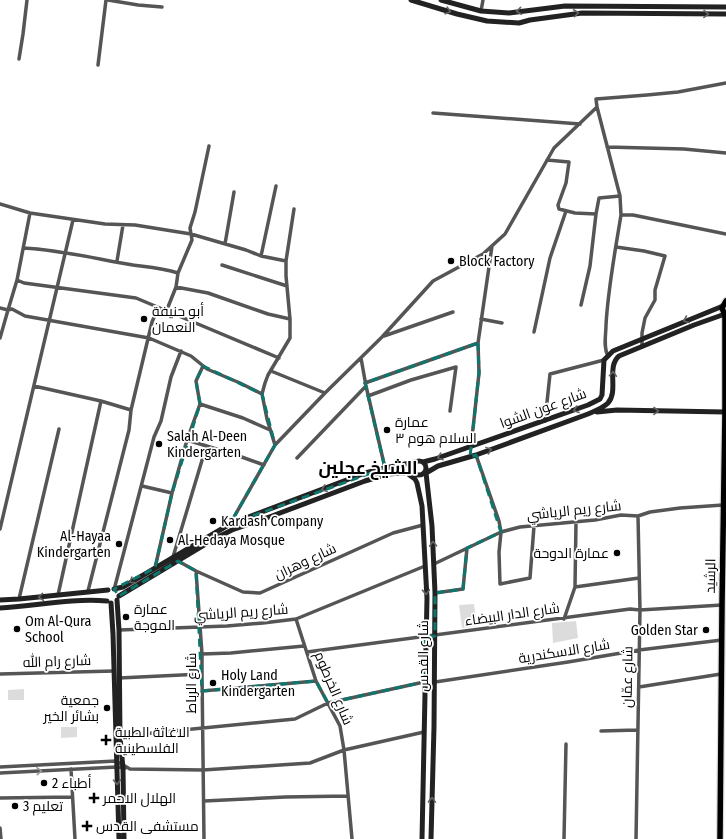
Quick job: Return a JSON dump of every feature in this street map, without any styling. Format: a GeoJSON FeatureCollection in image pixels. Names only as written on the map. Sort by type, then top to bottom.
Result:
{"type":"FeatureCollection","features":[{"type":"Feature","properties":{"kind":"main road"},"geometry":{"type":"LineString","coordinates":[[411,0],[457,14],[487,21],[519,23],[530,20],[582,13],[726,14]]}},
{"type":"Feature","properties":{"kind":"main road"},"geometry":{"type":"LineString","coordinates":[[441,0],[481,11],[509,13],[580,5],[726,7]]}},
{"type":"Feature","properties":{"kind":"main road"},"geometry":{"type":"LineString","coordinates":[[604,360],[613,351],[725,302]]}},
{"type":"Feature","properties":{"kind":"main road","name":"الرشيد"},"geometry":{"type":"LineString","coordinates":[[720,839],[726,315],[723,310],[725,302]]}},
{"type":"Feature","properties":{"kind":"main road"},"geometry":{"type":"LineString","coordinates":[[617,410],[614,406],[612,395],[614,365],[615,360],[619,356],[694,325],[726,315]]}},
{"type":"Feature","properties":{"kind":"main road","name":"شارع عون الشوا"},"geometry":{"type":"LineString","coordinates":[[423,462],[545,421],[600,399],[602,395],[604,360]]}},
{"type":"Feature","properties":{"kind":"main road","name":"شارع عون الشوا"},"geometry":{"type":"LineString","coordinates":[[426,472],[588,414],[607,404],[612,395]]}},
{"type":"Feature","properties":{"kind":"main road","name":"شارع عون الشوا"},"geometry":{"type":"LineString","coordinates":[[588,414],[617,410],[725,412]]}},
{"type":"Feature","properties":{"kind":"main road"},"geometry":{"type":"LineString","coordinates":[[415,462],[412,468],[415,475]]}},
{"type":"Feature","properties":{"kind":"main road"},"geometry":{"type":"LineString","coordinates":[[0,600],[108,590],[123,587],[230,524],[365,473],[415,462],[423,462],[427,468],[426,472],[422,476],[388,474],[365,480],[232,530],[214,539],[118,598],[109,602],[97,600],[0,608]]}},
{"type":"Feature","properties":{"kind":"main road"},"geometry":{"type":"LineString","coordinates":[[426,481],[434,468]]}},
{"type":"Feature","properties":{"kind":"main road","name":"شارع القدس"},"geometry":{"type":"LineString","coordinates":[[426,472],[432,526],[435,593],[430,839]]}},
{"type":"Feature","properties":{"kind":"main road"},"geometry":{"type":"LineString","coordinates":[[408,474],[418,483]]}},
{"type":"Feature","properties":{"kind":"main road","name":"شارع القدس"},"geometry":{"type":"LineString","coordinates":[[415,475],[422,506],[427,598],[424,682],[422,839]]}},
{"type":"Feature","properties":{"kind":"main road"},"geometry":{"type":"LineString","coordinates":[[114,588],[118,592],[120,737],[124,839]]}},
{"type":"Feature","properties":{"kind":"main road"},"geometry":{"type":"LineString","coordinates":[[108,590],[105,594],[109,602],[121,764]]}},
{"type":"Feature","properties":{"kind":"main road"},"geometry":{"type":"LineString","coordinates":[[119,839],[117,767],[121,764]]}},
{"type":"Feature","properties":{"kind":"street"},"geometry":{"type":"LineString","coordinates":[[19,59],[27,0]]}},
{"type":"Feature","properties":{"kind":"street"},"geometry":{"type":"LineString","coordinates":[[98,65],[107,0],[162,7]]}},
{"type":"Feature","properties":{"kind":"street"},"geometry":{"type":"LineString","coordinates":[[481,11],[483,0]]}},
{"type":"Feature","properties":{"kind":"street"},"geometry":{"type":"LineString","coordinates":[[608,356],[605,342],[607,297],[621,215],[620,196],[596,98],[647,96],[726,83]]}},
{"type":"Feature","properties":{"kind":"street"},"geometry":{"type":"LineString","coordinates":[[230,524],[275,445],[382,337],[433,281],[483,254],[505,234],[554,148],[597,107]]}},
{"type":"Feature","properties":{"kind":"street"},"geometry":{"type":"LineString","coordinates":[[433,113],[580,124]]}},
{"type":"Feature","properties":{"kind":"street"},"geometry":{"type":"LineString","coordinates":[[166,312],[176,287],[178,273],[192,240],[190,228],[196,212],[209,146]]}},
{"type":"Feature","properties":{"kind":"street"},"geometry":{"type":"LineString","coordinates":[[607,147],[684,149],[726,153]]}},
{"type":"Feature","properties":{"kind":"street"},"geometry":{"type":"LineString","coordinates":[[547,160],[569,162],[566,183],[558,205],[560,209],[575,213],[596,214]]}},
{"type":"Feature","properties":{"kind":"street"},"geometry":{"type":"LineString","coordinates":[[261,256],[276,186]]}},
{"type":"Feature","properties":{"kind":"street"},"geometry":{"type":"LineString","coordinates":[[225,244],[234,192]]}},
{"type":"Feature","properties":{"kind":"street"},"geometry":{"type":"LineString","coordinates":[[581,305],[590,266],[599,198],[620,196]]}},
{"type":"Feature","properties":{"kind":"street"},"geometry":{"type":"LineString","coordinates":[[0,204],[30,213],[73,220],[105,224],[135,225],[191,234],[261,256],[286,261]]}},
{"type":"Feature","properties":{"kind":"street"},"geometry":{"type":"LineString","coordinates":[[275,445],[267,419],[262,394],[264,383],[290,338],[286,261],[294,209]]}},
{"type":"Feature","properties":{"kind":"street"},"geometry":{"type":"LineString","coordinates":[[534,332],[550,258],[566,211]]}},
{"type":"Feature","properties":{"kind":"street"},"geometry":{"type":"LineString","coordinates":[[0,338],[17,280],[30,213]]}},
{"type":"Feature","properties":{"kind":"street"},"geometry":{"type":"LineString","coordinates":[[621,215],[633,215],[726,234]]}},
{"type":"Feature","properties":{"kind":"street"},"geometry":{"type":"LineString","coordinates":[[0,529],[73,220]]}},
{"type":"Feature","properties":{"kind":"street"},"geometry":{"type":"LineString","coordinates":[[117,262],[123,225]]}},
{"type":"Feature","properties":{"kind":"street"},"geometry":{"type":"LineString","coordinates":[[471,447],[479,373],[478,342],[492,246]]}},
{"type":"Feature","properties":{"kind":"street"},"geometry":{"type":"LineString","coordinates":[[616,247],[665,256],[655,290],[655,300],[645,318],[641,340],[642,347]]}},
{"type":"Feature","properties":{"kind":"street"},"geometry":{"type":"LineString","coordinates":[[24,248],[50,250],[117,262],[162,268],[178,273]]}},
{"type":"Feature","properties":{"kind":"street"},"geometry":{"type":"LineString","coordinates":[[222,266],[287,286]]}},
{"type":"Feature","properties":{"kind":"street"},"geometry":{"type":"LineString","coordinates":[[17,280],[24,283],[136,298],[166,312],[279,358]]}},
{"type":"Feature","properties":{"kind":"street"},"geometry":{"type":"LineString","coordinates":[[176,287],[208,293],[268,314],[290,319]]}},
{"type":"Feature","properties":{"kind":"street"},"geometry":{"type":"LineString","coordinates":[[0,308],[8,310],[12,309],[25,316],[148,338],[181,351],[191,356],[207,369],[262,394]]}},
{"type":"Feature","properties":{"kind":"street"},"geometry":{"type":"LineString","coordinates":[[88,591],[129,430],[131,410],[148,338],[152,322],[158,308]]}},
{"type":"Feature","properties":{"kind":"street"},"geometry":{"type":"LineString","coordinates":[[382,337],[452,312]]}},
{"type":"Feature","properties":{"kind":"street"},"geometry":{"type":"LineString","coordinates":[[481,319],[502,323]]}},
{"type":"Feature","properties":{"kind":"street"},"geometry":{"type":"LineString","coordinates":[[297,458],[366,384],[478,342]]}},
{"type":"Feature","properties":{"kind":"street"},"geometry":{"type":"LineString","coordinates":[[114,588],[154,437],[161,420],[171,377],[181,351]]}},
{"type":"Feature","properties":{"kind":"street"},"geometry":{"type":"LineString","coordinates":[[361,358],[368,396],[385,468]]}},
{"type":"Feature","properties":{"kind":"street"},"geometry":{"type":"LineString","coordinates":[[545,421],[550,374],[604,360]]}},
{"type":"Feature","properties":{"kind":"street"},"geometry":{"type":"LineString","coordinates":[[155,568],[172,493],[187,440],[200,404],[196,381],[203,366]]}},
{"type":"Feature","properties":{"kind":"street"},"geometry":{"type":"LineString","coordinates":[[368,396],[412,380],[456,367],[450,411]]}},
{"type":"Feature","properties":{"kind":"street"},"geometry":{"type":"LineString","coordinates":[[271,371],[325,393]]}},
{"type":"Feature","properties":{"kind":"street"},"geometry":{"type":"LineString","coordinates":[[34,386],[101,401],[131,410]]}},
{"type":"Feature","properties":{"kind":"street"},"geometry":{"type":"LineString","coordinates":[[58,595],[101,401]]}},
{"type":"Feature","properties":{"kind":"street"},"geometry":{"type":"LineString","coordinates":[[200,404],[243,418],[270,430]]}},
{"type":"Feature","properties":{"kind":"street"},"geometry":{"type":"LineString","coordinates":[[19,599],[59,429]]}},
{"type":"Feature","properties":{"kind":"street"},"geometry":{"type":"LineString","coordinates":[[187,440],[264,465]]}},
{"type":"Feature","properties":{"kind":"street"},"geometry":{"type":"LineString","coordinates":[[173,557],[206,447]]}},
{"type":"Feature","properties":{"kind":"street"},"geometry":{"type":"LineString","coordinates":[[476,455],[490,492],[501,532],[499,552],[500,584],[530,578],[534,526]]}},
{"type":"Feature","properties":{"kind":"street"},"geometry":{"type":"LineString","coordinates":[[142,486],[172,493]]}},
{"type":"Feature","properties":{"kind":"street","name":"شارع ريم الرياشي"},"geometry":{"type":"LineString","coordinates":[[434,564],[501,532],[520,527],[576,522],[621,515],[638,516],[650,512],[680,508],[723,505]]}},
{"type":"Feature","properties":{"kind":"street","name":"شارع عمّان"},"geometry":{"type":"LineString","coordinates":[[636,839],[640,610],[638,516]]}},
{"type":"Feature","properties":{"kind":"street"},"geometry":{"type":"LineString","coordinates":[[564,619],[575,587],[576,522]]}},
{"type":"Feature","properties":{"kind":"street","name":"شارع وهران"},"geometry":{"type":"LineString","coordinates":[[196,571],[243,592],[260,593],[394,533],[423,526]]}},
{"type":"Feature","properties":{"kind":"street"},"geometry":{"type":"LineString","coordinates":[[435,593],[463,589],[467,548]]}},
{"type":"Feature","properties":{"kind":"street"},"geometry":{"type":"LineString","coordinates":[[178,561],[196,571]]}},
{"type":"Feature","properties":{"kind":"street","name":"شارع ريم الرياشي"},"geometry":{"type":"LineString","coordinates":[[119,630],[256,624],[296,619],[425,566]]}},
{"type":"Feature","properties":{"kind":"street","name":"شارع الرباط"},"geometry":{"type":"LineString","coordinates":[[196,571],[202,654],[202,770],[204,839]]}},
{"type":"Feature","properties":{"kind":"street"},"geometry":{"type":"LineString","coordinates":[[575,587],[640,578]]}},
{"type":"Feature","properties":{"kind":"street","name":"شارع الدار البيضاء"},"geometry":{"type":"LineString","coordinates":[[307,652],[630,610],[722,605]]}},
{"type":"Feature","properties":{"kind":"street","name":"شارع الخرطوم"},"geometry":{"type":"LineString","coordinates":[[296,619],[316,681],[340,726],[344,750],[352,839]]}},
{"type":"Feature","properties":{"kind":"street","name":"شارع الاسكندرية"},"geometry":{"type":"LineString","coordinates":[[434,682],[639,650],[722,640]]}},
{"type":"Feature","properties":{"kind":"street"},"geometry":{"type":"LineString","coordinates":[[202,654],[231,654],[304,646]]}},
{"type":"Feature","properties":{"kind":"street","name":"شارع رام الله"},"geometry":{"type":"LineString","coordinates":[[0,674],[114,671]]}},
{"type":"Feature","properties":{"kind":"street"},"geometry":{"type":"LineString","coordinates":[[119,678],[202,674]]}},
{"type":"Feature","properties":{"kind":"street"},"geometry":{"type":"LineString","coordinates":[[639,687],[722,674]]}},
{"type":"Feature","properties":{"kind":"street"},"geometry":{"type":"LineString","coordinates":[[202,691],[316,681]]}},
{"type":"Feature","properties":{"kind":"street"},"geometry":{"type":"LineString","coordinates":[[122,736],[295,719],[328,702],[424,682]]}},
{"type":"Feature","properties":{"kind":"street"},"geometry":{"type":"LineString","coordinates":[[602,731],[637,730]]}},
{"type":"Feature","properties":{"kind":"street"},"geometry":{"type":"LineString","coordinates":[[0,767],[121,764],[130,768],[202,770],[310,763],[344,750],[424,732]]}},
{"type":"Feature","properties":{"kind":"street"},"geometry":{"type":"LineString","coordinates":[[564,839],[566,744]]}},
{"type":"Feature","properties":{"kind":"street"},"geometry":{"type":"LineString","coordinates":[[0,772],[117,767]]}},
{"type":"Feature","properties":{"kind":"street"},"geometry":{"type":"LineString","coordinates":[[71,769],[75,839]]}},
{"type":"Feature","properties":{"kind":"street"},"geometry":{"type":"LineString","coordinates":[[204,801],[348,796]]}},
{"type":"Feature","properties":{"kind":"street"},"geometry":{"type":"LineString","coordinates":[[0,798],[72,797]]}},
{"type":"Feature","properties":{"kind":"street"},"geometry":{"type":"LineString","coordinates":[[0,828],[1,839]]}},
{"type":"Feature","properties":{"kind":"highlighted area"},"geometry":{"type":"Polygon","coordinates":[[[478,343],[479,373],[470,457],[476,455],[501,532],[467,548],[463,589],[435,593],[435,636],[425,637],[424,682],[328,703],[316,681],[202,691],[196,571],[178,561],[119,596],[114,589],[155,568],[172,493],[200,404],[196,381],[203,366],[262,394],[275,445],[230,524],[385,468],[365,383],[478,343]]]}},
{"type":"Feature","properties":{"kind":"shaded area"},"geometry":{"type":"Polygon","coordinates":[[[474,604],[477,626],[462,628],[459,605],[474,604]]]}},
{"type":"Feature","properties":{"kind":"shaded area"},"geometry":{"type":"Polygon","coordinates":[[[576,621],[578,638],[553,643],[552,623],[576,621]]]}},
{"type":"Feature","properties":{"kind":"shaded area"},"geometry":{"type":"Polygon","coordinates":[[[24,689],[24,700],[8,700],[8,690],[24,689]]]}},
{"type":"Feature","properties":{"kind":"shaded area"},"geometry":{"type":"Polygon","coordinates":[[[61,727],[77,727],[77,737],[61,738],[61,727]]]}},
{"type":"Feature","properties":{"kind":"place","name":"Block Factory"},"geometry":{"type":"Point","coordinates":[451,261]}},
{"type":"Feature","properties":{"kind":"place","name":"أبو حنيفة النعمان"},"geometry":{"type":"Point","coordinates":[144,319]}},
{"type":"Feature","properties":{"kind":"place","name":"عمارة السلام هوم ٣"},"geometry":{"type":"Point","coordinates":[387,430]}},
{"type":"Feature","properties":{"kind":"place","name":"Salah Al-Deen Kindergarten"},"geometry":{"type":"Point","coordinates":[159,444]}},
{"type":"Feature","properties":{"kind":"place","name":"Kardash Company"},"geometry":{"type":"Point","coordinates":[213,521]}},
{"type":"Feature","properties":{"kind":"place","name":"Al-Hedaya Mosque"},"geometry":{"type":"Point","coordinates":[170,540]}},
{"type":"Feature","properties":{"kind":"place","name":"Al-Hayaa Kindergarten"},"geometry":{"type":"Point","coordinates":[119,544]}},
{"type":"Feature","properties":{"kind":"place","name":"عمارة الدوحة"},"geometry":{"type":"Point","coordinates":[617,553]}},
{"type":"Feature","properties":{"kind":"place","name":"عمارة الموجة"},"geometry":{"type":"Point","coordinates":[126,617]}},
{"type":"Feature","properties":{"kind":"place","name":"Om Al-Qura School"},"geometry":{"type":"Point","coordinates":[17,629]}},
{"type":"Feature","properties":{"kind":"place","name":"Golden Star"},"geometry":{"type":"Point","coordinates":[706,630]}},
{"type":"Feature","properties":{"kind":"place","name":"Holy Land Kindergarten"},"geometry":{"type":"Point","coordinates":[213,683]}},
{"type":"Feature","properties":{"kind":"place","name":"جمعية بشائر الخير"},"geometry":{"type":"Point","coordinates":[107,708]}},
{"type":"Feature","properties":{"kind":"place","name":"الاغاثة الطبية الفلسطينية"},"geometry":{"type":"Point","coordinates":[106,740]}},
{"type":"Feature","properties":{"kind":"place","name":"أطباء 2"},"geometry":{"type":"Point","coordinates":[44,783]}},
{"type":"Feature","properties":{"kind":"place","name":"الهلال الاحمر"},"geometry":{"type":"Point","coordinates":[94,798]}},
{"type":"Feature","properties":{"kind":"place","name":"تعليم 3"},"geometry":{"type":"Point","coordinates":[15,806]}},
{"type":"Feature","properties":{"kind":"place","name":"مستشفى القدس"},"geometry":{"type":"Point","coordinates":[87,826]}},
{"type":"Feature","properties":{"kind":"district","name":"الشيخ عجلين"},"geometry":{"type":"Point","coordinates":[368,468]}}]}
